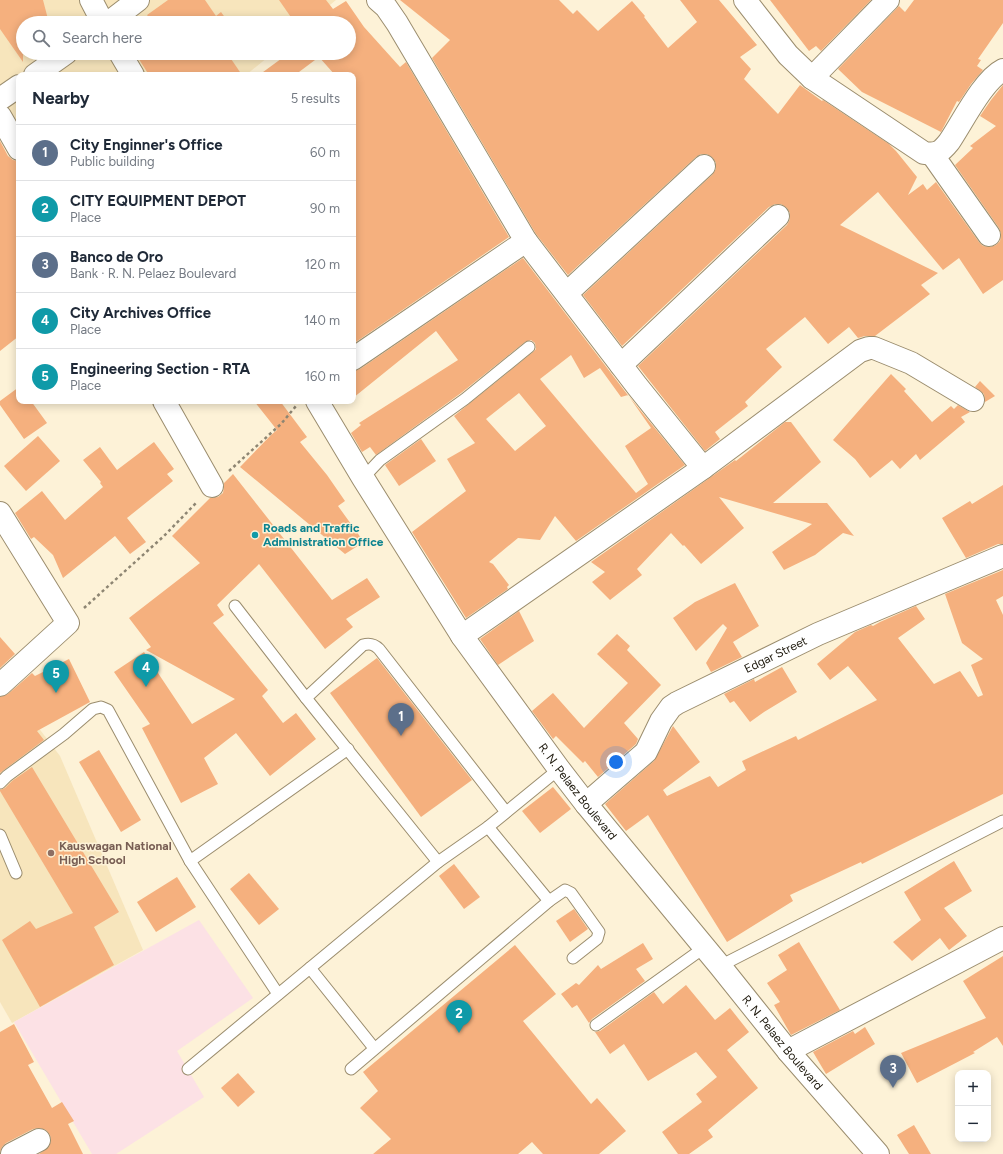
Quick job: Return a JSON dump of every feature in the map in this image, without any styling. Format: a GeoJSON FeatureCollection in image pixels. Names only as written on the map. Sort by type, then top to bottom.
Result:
{"type":"FeatureCollection","features":[{"type":"Feature","properties":{"kind":"street"},"geometry":{"type":"LineString","coordinates":[[91,0],[99,16]]}},
{"type":"Feature","properties":{"kind":"street"},"geometry":{"type":"LineString","coordinates":[[117,16],[138,0]]}},
{"type":"Feature","properties":{"kind":"street"},"geometry":{"type":"LineString","coordinates":[[378,0],[386,7],[397,23],[526,241],[621,365],[703,468]]}},
{"type":"Feature","properties":{"kind":"street"},"geometry":{"type":"LineString","coordinates":[[745,0],[788,55],[812,78],[924,153],[932,154],[938,152],[949,142],[985,85],[996,74],[1003,70]]}},
{"type":"Feature","properties":{"kind":"street"},"geometry":{"type":"LineString","coordinates":[[812,78],[888,0]]}},
{"type":"Feature","properties":{"kind":"street"},"geometry":{"type":"LineString","coordinates":[[39,72],[56,60]]}},
{"type":"Feature","properties":{"kind":"street"},"geometry":{"type":"LineString","coordinates":[[124,60],[131,72]]}},
{"type":"Feature","properties":{"kind":"street"},"geometry":{"type":"LineString","coordinates":[[0,99],[16,88]]}},
{"type":"Feature","properties":{"kind":"street"},"geometry":{"type":"LineString","coordinates":[[0,116],[16,144]]}},
{"type":"Feature","properties":{"kind":"street"},"geometry":{"type":"LineString","coordinates":[[932,154],[989,235]]}},
{"type":"Feature","properties":{"kind":"street"},"geometry":{"type":"LineString","coordinates":[[567,293],[704,166]]}},
{"type":"Feature","properties":{"kind":"street"},"geometry":{"type":"LineString","coordinates":[[621,365],[778,216]]}},
{"type":"Feature","properties":{"kind":"street"},"geometry":{"type":"LineString","coordinates":[[356,357],[526,241]]}},
{"type":"Feature","properties":{"kind":"street"},"geometry":{"type":"LineString","coordinates":[[462,636],[703,468],[860,351],[874,348],[887,352],[911,363],[973,400]]}},
{"type":"Feature","properties":{"kind":"street"},"geometry":{"type":"LineString","coordinates":[[166,404],[212,486]]}},
{"type":"Feature","properties":{"kind":"street","name":"R. N. Pelaez Boulevard"},"geometry":{"type":"LineString","coordinates":[[319,404],[363,478],[462,636],[559,769],[788,1051],[878,1154]]}},
{"type":"Feature","properties":{"kind":"street"},"geometry":{"type":"LineString","coordinates":[[0,513],[68,623],[0,685]]}},
{"type":"Feature","properties":{"kind":"street","name":"Edgar Street"},"geometry":{"type":"LineString","coordinates":[[586,804],[646,752],[661,721],[671,707],[677,703],[818,634],[1003,556]]}},
{"type":"Feature","properties":{"kind":"street"},"geometry":{"type":"LineString","coordinates":[[788,1051],[1003,938]]}},
{"type":"Feature","properties":{"kind":"street"},"geometry":{"type":"LineString","coordinates":[[12,1154],[39,1140]]}},
{"type":"Feature","properties":{"kind":"lane"},"geometry":{"type":"LineString","coordinates":[[363,478],[380,460],[465,399],[529,347]]}},
{"type":"Feature","properties":{"kind":"lane"},"geometry":{"type":"LineString","coordinates":[[235,606],[306,698],[438,862]]}},
{"type":"Feature","properties":{"kind":"lane"},"geometry":{"type":"LineString","coordinates":[[306,698],[364,645],[374,645],[379,649],[506,812]]}},
{"type":"Feature","properties":{"kind":"lane"},"geometry":{"type":"LineString","coordinates":[[0,783],[7,776],[64,734],[93,709],[101,707],[108,710],[190,861],[278,994]]}},
{"type":"Feature","properties":{"kind":"lane"},"geometry":{"type":"LineString","coordinates":[[190,861],[348,749]]}},
{"type":"Feature","properties":{"kind":"lane"},"geometry":{"type":"LineString","coordinates":[[188,1069],[438,862],[488,827],[559,769]]}},
{"type":"Feature","properties":{"kind":"lane"},"geometry":{"type":"LineString","coordinates":[[720,966],[1003,821]]}},
{"type":"Feature","properties":{"kind":"lane"},"geometry":{"type":"LineString","coordinates":[[488,827],[549,901]]}},
{"type":"Feature","properties":{"kind":"lane"},"geometry":{"type":"LineString","coordinates":[[0,835],[16,873]]}},
{"type":"Feature","properties":{"kind":"lane"},"geometry":{"type":"LineString","coordinates":[[351,1069],[549,901],[565,890],[571,893],[598,932],[597,939],[573,958]]}},
{"type":"Feature","properties":{"kind":"lane"},"geometry":{"type":"LineString","coordinates":[[596,1025],[705,948]]}},
{"type":"Feature","properties":{"kind":"lane"},"geometry":{"type":"LineString","coordinates":[[310,968],[374,1048]]}},
{"type":"Feature","properties":{"kind":"path"},"geometry":{"type":"LineString","coordinates":[[68,623],[164,536],[212,486],[281,424],[298,404]]}},
{"type":"Feature","properties":{"kind":"shaded area"},"geometry":{"type":"Polygon","coordinates":[[[0,0],[336,0],[317,16],[16,16],[16,60],[264,60],[250,72],[16,72],[16,149],[0,125],[0,0]]]}},
{"type":"Feature","properties":{"kind":"shaded area","name":"Kauswagan National High School"},"geometry":{"type":"Polygon","coordinates":[[[9,689],[60,756],[143,950],[12,1023],[0,1002],[0,697],[9,689]]]}},
{"type":"Feature","properties":{"kind":"shaded area"},"geometry":{"type":"Polygon","coordinates":[[[199,920],[253,998],[177,1051],[204,1097],[116,1154],[92,1154],[14,1022],[199,920]]]}},
{"type":"Feature","properties":{"kind":"building"},"geometry":{"type":"Polygon","coordinates":[[[0,0],[43,0],[47,16],[16,16],[16,52],[0,29],[0,0]]]}},
{"type":"Feature","properties":{"kind":"building"},"geometry":{"type":"Polygon","coordinates":[[[168,0],[205,0],[216,16],[148,16],[147,15],[168,0]]]}},
{"type":"Feature","properties":{"kind":"building"},"geometry":{"type":"Polygon","coordinates":[[[279,0],[326,0],[333,9],[346,1],[364,27],[400,67],[406,62],[509,237],[356,342],[356,72],[332,72],[322,60],[356,60],[356,16],[290,16],[279,0]]]}},
{"type":"Feature","properties":{"kind":"building"},"geometry":{"type":"Polygon","coordinates":[[[400,0],[559,0],[573,14],[577,10],[598,31],[632,1],[668,48],[697,22],[680,0],[719,0],[757,45],[740,57],[751,69],[744,79],[778,114],[800,85],[889,144],[896,151],[917,177],[908,195],[923,184],[927,190],[936,182],[979,242],[983,246],[990,247],[996,245],[1000,241],[1001,234],[999,228],[955,165],[973,148],[970,146],[996,126],[980,116],[1003,85],[1003,280],[983,294],[959,258],[943,270],[878,192],[840,225],[938,273],[921,285],[930,294],[875,336],[858,338],[849,327],[828,344],[805,317],[766,349],[782,367],[745,402],[748,406],[715,432],[720,439],[705,451],[638,366],[787,225],[790,219],[790,213],[787,208],[781,204],[775,204],[769,207],[622,346],[583,295],[712,175],[716,169],[716,163],[713,158],[707,154],[701,154],[696,157],[568,275],[536,234],[432,58],[450,40],[400,0]]]}},
{"type":"Feature","properties":{"kind":"building"},"geometry":{"type":"Polygon","coordinates":[[[770,0],[871,0],[821,51],[816,46],[809,51],[770,0]]]}},
{"type":"Feature","properties":{"kind":"building"},"geometry":{"type":"Polygon","coordinates":[[[914,0],[1003,0],[1003,23],[978,59],[981,60],[977,66],[983,70],[959,102],[957,101],[941,132],[862,92],[838,69],[899,6],[905,12],[914,0]]]}},
{"type":"Feature","properties":{"kind":"building"},"geometry":{"type":"Polygon","coordinates":[[[221,12],[224,16],[216,16],[221,12]]]}},
{"type":"Feature","properties":{"kind":"building"},"geometry":{"type":"Polygon","coordinates":[[[139,60],[232,60],[240,72],[147,72],[139,60]]]}},
{"type":"Feature","properties":{"kind":"building"},"geometry":{"type":"Polygon","coordinates":[[[279,60],[315,60],[299,72],[263,72],[279,60]]]}},
{"type":"Feature","properties":{"kind":"building"},"geometry":{"type":"Polygon","coordinates":[[[0,141],[8,156],[16,160],[16,338],[0,351],[0,141]]]}},
{"type":"Feature","properties":{"kind":"building"},"geometry":{"type":"Polygon","coordinates":[[[523,258],[628,395],[621,397],[600,368],[584,378],[571,355],[540,379],[636,493],[648,484],[625,446],[651,428],[629,397],[685,465],[576,541],[555,516],[540,540],[518,538],[489,562],[493,564],[509,585],[507,587],[508,589],[466,618],[412,532],[466,491],[447,459],[475,443],[454,416],[533,352],[536,349],[535,343],[531,340],[525,342],[461,393],[376,455],[370,447],[362,452],[351,433],[361,425],[359,423],[458,360],[436,331],[356,396],[356,370],[360,369],[523,258]],[[519,393],[486,419],[515,451],[546,426],[519,393]]]}},
{"type":"Feature","properties":{"kind":"building"},"geometry":{"type":"Polygon","coordinates":[[[891,374],[906,389],[904,391],[932,422],[951,406],[954,409],[958,405],[970,412],[961,417],[965,422],[920,460],[916,454],[900,469],[892,460],[870,478],[855,459],[833,440],[891,374]]]}},
{"type":"Feature","properties":{"kind":"building"},"geometry":{"type":"Polygon","coordinates":[[[980,381],[995,396],[985,402],[984,394],[975,387],[980,381]]]}},
{"type":"Feature","properties":{"kind":"building"},"geometry":{"type":"Polygon","coordinates":[[[16,389],[16,404],[33,404],[47,423],[24,439],[0,405],[0,401],[16,389]]]}},
{"type":"Feature","properties":{"kind":"building"},"geometry":{"type":"Polygon","coordinates":[[[256,404],[282,404],[307,437],[300,442],[327,475],[345,501],[338,506],[364,542],[345,554],[240,467],[277,430],[256,404]]]}},
{"type":"Feature","properties":{"kind":"building"},"geometry":{"type":"Polygon","coordinates":[[[785,422],[791,422],[821,462],[773,503],[827,503],[854,536],[843,533],[815,555],[784,570],[772,552],[812,524],[719,497],[744,528],[701,564],[671,533],[637,569],[642,575],[610,600],[592,582],[605,572],[591,562],[735,460],[736,461],[785,422]]]}},
{"type":"Feature","properties":{"kind":"building"},"geometry":{"type":"Polygon","coordinates":[[[38,436],[60,461],[26,491],[4,466],[38,436]]]}},
{"type":"Feature","properties":{"kind":"building"},"geometry":{"type":"Polygon","coordinates":[[[421,439],[436,461],[399,486],[385,465],[421,439]]]}},
{"type":"Feature","properties":{"kind":"building"},"geometry":{"type":"Polygon","coordinates":[[[154,442],[174,469],[167,474],[173,481],[127,518],[146,542],[130,554],[115,536],[63,578],[53,555],[34,537],[31,539],[15,513],[42,491],[65,520],[103,487],[100,483],[101,482],[83,460],[100,447],[117,470],[154,442]]]}},
{"type":"Feature","properties":{"kind":"building"},"geometry":{"type":"Polygon","coordinates":[[[233,474],[332,600],[367,578],[380,597],[346,619],[353,627],[325,649],[259,564],[217,605],[224,615],[213,623],[268,690],[262,696],[283,723],[296,713],[316,739],[270,776],[236,733],[204,758],[218,784],[181,803],[142,728],[150,724],[114,672],[144,652],[192,724],[235,699],[146,650],[151,647],[129,618],[200,563],[172,536],[210,498],[218,497],[223,493],[224,483],[233,474]]]}},
{"type":"Feature","properties":{"kind":"building"},"geometry":{"type":"Polygon","coordinates":[[[1003,485],[1003,544],[998,544],[966,558],[942,518],[970,501],[972,504],[1003,485]]]}},
{"type":"Feature","properties":{"kind":"building"},"geometry":{"type":"Polygon","coordinates":[[[1003,570],[1003,596],[996,600],[1003,615],[1003,794],[862,864],[861,862],[790,895],[793,901],[727,942],[648,815],[626,831],[605,804],[654,761],[673,726],[700,762],[663,790],[667,796],[710,776],[718,787],[746,770],[742,761],[796,736],[798,740],[877,700],[848,666],[830,680],[817,664],[855,632],[871,625],[873,626],[916,606],[925,619],[898,638],[934,684],[960,671],[978,697],[983,695],[971,665],[983,659],[962,643],[945,594],[1003,570]]]}},
{"type":"Feature","properties":{"kind":"building"},"geometry":{"type":"Polygon","coordinates":[[[735,583],[759,626],[733,642],[742,657],[711,672],[706,663],[727,628],[723,624],[696,651],[673,618],[695,602],[735,583]]]}},
{"type":"Feature","properties":{"kind":"building"},"geometry":{"type":"Polygon","coordinates":[[[519,611],[534,641],[498,665],[480,639],[519,611]]]}},
{"type":"Feature","properties":{"kind":"building"},"geometry":{"type":"Polygon","coordinates":[[[617,634],[630,646],[627,650],[661,685],[624,723],[638,739],[636,744],[598,777],[585,761],[583,763],[556,736],[553,739],[532,711],[553,693],[584,728],[628,683],[597,654],[617,634]]]}},
{"type":"Feature","properties":{"kind":"building"},"geometry":{"type":"Polygon","coordinates":[[[0,637],[15,654],[0,668],[0,637]]]}},
{"type":"Feature","properties":{"kind":"building"},"geometry":{"type":"Polygon","coordinates":[[[377,658],[472,780],[421,817],[330,693],[377,658]]]}},
{"type":"Feature","properties":{"kind":"building"},"geometry":{"type":"Polygon","coordinates":[[[69,659],[90,702],[37,731],[44,740],[0,773],[0,697],[8,694],[32,673],[35,676],[69,659]]]}},
{"type":"Feature","properties":{"kind":"building"},"geometry":{"type":"Polygon","coordinates":[[[782,667],[797,692],[750,722],[734,701],[730,703],[724,694],[754,679],[755,682],[782,667]]]}},
{"type":"Feature","properties":{"kind":"building"},"geometry":{"type":"Polygon","coordinates":[[[99,750],[141,820],[121,832],[79,762],[99,750]]]}},
{"type":"Feature","properties":{"kind":"building"},"geometry":{"type":"Polygon","coordinates":[[[32,767],[119,912],[94,927],[114,965],[40,1007],[2,940],[30,921],[36,929],[73,913],[0,791],[32,767]]]}},
{"type":"Feature","properties":{"kind":"building"},"geometry":{"type":"Polygon","coordinates":[[[553,787],[571,809],[540,833],[522,811],[553,787]]]}},
{"type":"Feature","properties":{"kind":"building"},"geometry":{"type":"Polygon","coordinates":[[[954,861],[972,891],[944,908],[967,936],[949,950],[940,938],[912,961],[893,942],[921,920],[904,892],[954,861]]]}},
{"type":"Feature","properties":{"kind":"building"},"geometry":{"type":"Polygon","coordinates":[[[454,864],[480,897],[464,909],[439,876],[454,864]]]}},
{"type":"Feature","properties":{"kind":"building"},"geometry":{"type":"Polygon","coordinates":[[[249,873],[279,909],[259,925],[230,889],[249,873]]]}},
{"type":"Feature","properties":{"kind":"building"},"geometry":{"type":"Polygon","coordinates":[[[177,877],[196,907],[156,932],[137,902],[177,877]]]}},
{"type":"Feature","properties":{"kind":"building"},"geometry":{"type":"Polygon","coordinates":[[[574,909],[588,929],[570,942],[556,921],[574,909]]]}},
{"type":"Feature","properties":{"kind":"building"},"geometry":{"type":"Polygon","coordinates":[[[799,942],[840,1010],[791,1035],[774,1005],[780,1002],[767,983],[787,970],[778,955],[799,942]]]}},
{"type":"Feature","properties":{"kind":"building"},"geometry":{"type":"Polygon","coordinates":[[[643,943],[653,959],[636,969],[645,981],[592,1019],[589,1023],[577,1005],[572,1008],[561,994],[576,983],[579,985],[598,965],[601,969],[643,943]]]}},
{"type":"Feature","properties":{"kind":"building"},"geometry":{"type":"Polygon","coordinates":[[[515,945],[556,994],[523,1021],[591,1104],[597,1098],[626,1131],[599,1154],[543,1154],[532,1142],[518,1154],[373,1154],[391,1139],[360,1108],[378,1091],[363,1072],[515,945]]]}},
{"type":"Feature","properties":{"kind":"building"},"geometry":{"type":"Polygon","coordinates":[[[1003,956],[1003,1046],[997,1037],[973,1052],[975,1053],[917,1083],[901,1053],[986,1018],[963,981],[1003,956]]]}},
{"type":"Feature","properties":{"kind":"building"},"geometry":{"type":"Polygon","coordinates":[[[686,985],[715,1020],[730,1008],[749,1032],[727,1050],[758,1088],[708,1130],[713,1137],[689,1154],[678,1154],[662,1132],[702,1102],[696,1094],[717,1077],[696,1052],[648,1081],[624,1044],[610,1054],[595,1032],[600,1031],[654,992],[663,1004],[686,985]]]}},
{"type":"Feature","properties":{"kind":"building"},"geometry":{"type":"Polygon","coordinates":[[[14,1024],[34,1062],[28,1065],[52,1108],[62,1102],[74,1121],[68,1124],[83,1154],[39,1154],[49,1147],[51,1140],[50,1135],[46,1130],[39,1128],[33,1129],[6,1143],[0,1152],[0,1032],[14,1024]]]}},
{"type":"Feature","properties":{"kind":"building"},"geometry":{"type":"Polygon","coordinates":[[[865,1027],[875,1044],[826,1074],[813,1052],[853,1031],[855,1034],[865,1027]]]}},
{"type":"Feature","properties":{"kind":"building"},"geometry":{"type":"Polygon","coordinates":[[[238,1073],[255,1092],[238,1107],[221,1088],[238,1073]]]}},
{"type":"Feature","properties":{"kind":"building"},"geometry":{"type":"Polygon","coordinates":[[[914,1125],[931,1154],[909,1154],[897,1135],[914,1125]]]}},
{"type":"Feature","properties":{"kind":"place","name":"Roads and Traffic Administration Office"},"geometry":{"type":"Point","coordinates":[255,535]}},
{"type":"Feature","properties":{"kind":"place","name":"City Archives Office"},"geometry":{"type":"Point","coordinates":[146,687]}},
{"type":"Feature","properties":{"kind":"place","name":"Engineering Section - RTA"},"geometry":{"type":"Point","coordinates":[56,693]}},
{"type":"Feature","properties":{"kind":"place","name":"City Enginner's Office"},"geometry":{"type":"Point","coordinates":[401,736]}},
{"type":"Feature","properties":{"kind":"place","name":"Kauswagan National High School"},"geometry":{"type":"Point","coordinates":[51,853]}},
{"type":"Feature","properties":{"kind":"place","name":"CITY EQUIPMENT DEPOT"},"geometry":{"type":"Point","coordinates":[459,1033]}},
{"type":"Feature","properties":{"kind":"place","name":"Banco de Oro"},"geometry":{"type":"Point","coordinates":[893,1088]}}]}
